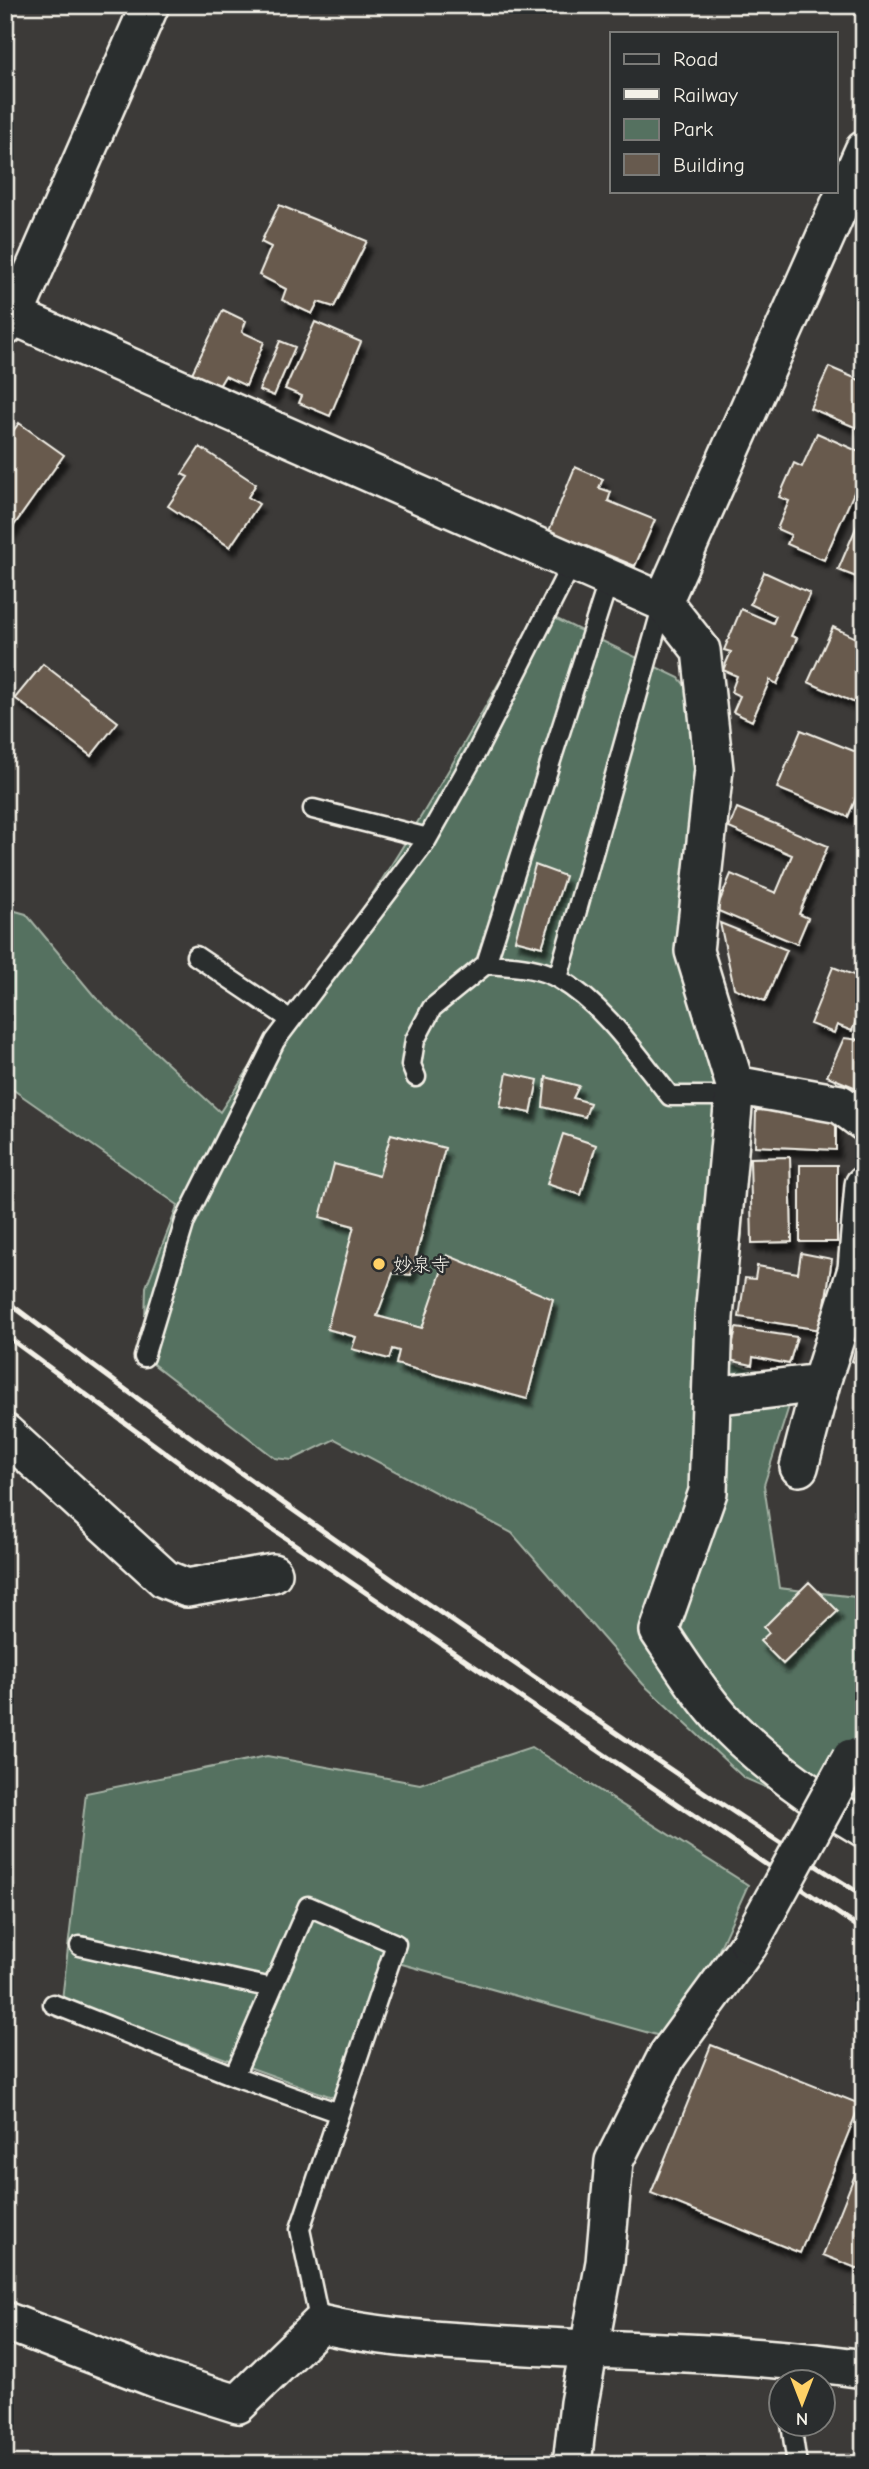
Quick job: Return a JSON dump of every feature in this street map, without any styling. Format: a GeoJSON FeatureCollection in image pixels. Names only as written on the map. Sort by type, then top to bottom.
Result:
{"type":"FeatureCollection","features":[{"type":"Feature","properties":{"kind":"street"},"geometry":{"type":"LineString","coordinates":[[150,5],[9,321],[663,602],[701,650],[714,769],[694,951],[735,1091],[714,1317],[708,1492],[659,1631],[684,1670],[740,1737],[833,1810],[864,1828]]}},
{"type":"Feature","properties":{"kind":"street"},"geometry":{"type":"LineString","coordinates":[[663,602],[864,150]]}},
{"type":"Feature","properties":{"kind":"street"},"geometry":{"type":"LineString","coordinates":[[735,1091],[840,1104],[864,1122]]}},
{"type":"Feature","properties":{"kind":"street"},"geometry":{"type":"LineString","coordinates":[[799,1467],[821,1382],[857,1269],[864,1185]]}},
{"type":"Feature","properties":{"kind":"street"},"geometry":{"type":"LineString","coordinates":[[712,1396],[821,1382]]}},
{"type":"Feature","properties":{"kind":"street"},"geometry":{"type":"LineString","coordinates":[[5,1433],[165,1579],[187,1588],[273,1573]]}},
{"type":"Feature","properties":{"kind":"street"},"geometry":{"type":"LineString","coordinates":[[572,2464],[588,2350],[605,2262],[614,2161],[667,2056],[749,1944],[857,1755]]}},
{"type":"Feature","properties":{"kind":"street"},"geometry":{"type":"LineString","coordinates":[[5,2321],[155,2378],[237,2404],[320,2324],[368,2336],[588,2350],[773,2368]]}},
{"type":"Feature","properties":{"kind":"street"},"geometry":{"type":"LineString","coordinates":[[838,2369],[864,2369]]}},
{"type":"Feature","properties":{"kind":"lane"},"geometry":{"type":"LineString","coordinates":[[144,1357],[185,1221],[275,1041],[428,838],[477,751],[572,563]]}},
{"type":"Feature","properties":{"kind":"lane"},"geometry":{"type":"LineString","coordinates":[[416,1077],[411,1065],[415,1040],[432,1008],[486,964],[609,579]]}},
{"type":"Feature","properties":{"kind":"lane"},"geometry":{"type":"LineString","coordinates":[[558,978],[663,602]]}},
{"type":"Feature","properties":{"kind":"lane"},"geometry":{"type":"LineString","coordinates":[[313,809],[428,838]]}},
{"type":"Feature","properties":{"kind":"lane"},"geometry":{"type":"LineString","coordinates":[[196,956],[291,1020]]}},
{"type":"Feature","properties":{"kind":"lane"},"geometry":{"type":"LineString","coordinates":[[486,964],[523,967],[558,978],[582,996],[609,1023],[670,1096],[735,1091]]}},
{"type":"Feature","properties":{"kind":"lane"},"geometry":{"type":"LineString","coordinates":[[233,2076],[308,1906],[396,1944],[300,2229],[320,2324]]}},
{"type":"Feature","properties":{"kind":"lane"},"geometry":{"type":"LineString","coordinates":[[80,1946],[272,1988]]}},
{"type":"Feature","properties":{"kind":"lane"},"geometry":{"type":"LineString","coordinates":[[53,2004],[233,2076],[339,2113]]}},
{"type":"Feature","properties":{"kind":"lane"},"geometry":{"type":"LineString","coordinates":[[793,2438],[797,2464]]}},
{"type":"Feature","properties":{"kind":"green space"},"geometry":{"type":"Polygon","coordinates":[[[540,611],[679,678],[725,734],[694,951],[728,1062],[742,1234],[725,1361],[797,1381],[764,1485],[779,1588],[864,1598],[864,1829],[744,1778],[643,1684],[512,1533],[335,1439],[292,1460],[275,1458],[144,1357],[146,1287],[178,1205],[5,1084],[5,908],[26,914],[95,997],[220,1112],[381,881],[540,611]]]}},
{"type":"Feature","properties":{"kind":"green space"},"geometry":{"type":"Polygon","coordinates":[[[531,1747],[748,1885],[678,2041],[391,1961],[343,2101],[62,2000],[86,1793],[267,1756],[420,1784],[531,1747]]]}},
{"type":"Feature","properties":{"kind":"building"},"geometry":{"type":"Polygon","coordinates":[[[279,205],[367,241],[334,307],[318,302],[312,314],[282,300],[286,289],[259,275],[271,247],[261,242],[279,205]]]}},
{"type":"Feature","properties":{"kind":"building"},"geometry":{"type":"Polygon","coordinates":[[[223,310],[246,321],[242,332],[264,342],[246,386],[225,376],[219,386],[192,373],[223,310]]]}},
{"type":"Feature","properties":{"kind":"building"},"geometry":{"type":"Polygon","coordinates":[[[315,322],[361,342],[330,416],[299,403],[302,396],[285,389],[315,322]]]}},
{"type":"Feature","properties":{"kind":"building"},"geometry":{"type":"Polygon","coordinates":[[[280,341],[295,347],[274,396],[259,390],[280,341]]]}},
{"type":"Feature","properties":{"kind":"building"},"geometry":{"type":"Polygon","coordinates":[[[829,367],[864,382],[864,431],[810,408],[829,367]]]}},
{"type":"Feature","properties":{"kind":"building"},"geometry":{"type":"Polygon","coordinates":[[[19,423],[64,455],[5,538],[5,442],[19,423]]]}},
{"type":"Feature","properties":{"kind":"building"},"geometry":{"type":"Polygon","coordinates":[[[817,433],[864,454],[864,470],[824,560],[787,544],[791,535],[777,529],[789,501],[779,497],[794,463],[802,467],[817,433]]]}},
{"type":"Feature","properties":{"kind":"building"},"geometry":{"type":"Polygon","coordinates":[[[200,447],[256,484],[248,497],[259,504],[230,547],[168,506],[188,477],[182,474],[200,447]]]}},
{"type":"Feature","properties":{"kind":"building"},"geometry":{"type":"Polygon","coordinates":[[[575,467],[603,479],[599,488],[611,492],[608,501],[655,520],[635,566],[549,531],[575,467]]]}},
{"type":"Feature","properties":{"kind":"building"},"geometry":{"type":"Polygon","coordinates":[[[864,509],[864,580],[838,570],[864,509]]]}},
{"type":"Feature","properties":{"kind":"building"},"geometry":{"type":"Polygon","coordinates":[[[764,572],[810,593],[791,636],[797,638],[777,684],[770,680],[752,721],[733,712],[740,696],[731,692],[737,676],[723,670],[731,652],[724,650],[741,609],[773,623],[776,616],[750,604],[764,572]]]}},
{"type":"Feature","properties":{"kind":"building"},"geometry":{"type":"Polygon","coordinates":[[[833,627],[864,642],[864,707],[808,682],[833,627]]]}},
{"type":"Feature","properties":{"kind":"building"},"geometry":{"type":"Polygon","coordinates":[[[43,664],[118,722],[91,756],[15,698],[43,664]]]}},
{"type":"Feature","properties":{"kind":"building"},"geometry":{"type":"Polygon","coordinates":[[[801,730],[864,755],[864,779],[848,817],[777,788],[801,730]]]}},
{"type":"Feature","properties":{"kind":"building"},"geometry":{"type":"Polygon","coordinates":[[[737,808],[828,846],[799,914],[808,918],[797,944],[716,910],[731,874],[776,893],[792,855],[729,828],[737,808]]]}},
{"type":"Feature","properties":{"kind":"building"},"geometry":{"type":"Polygon","coordinates":[[[535,865],[565,876],[542,947],[515,940],[535,865]]]}},
{"type":"Feature","properties":{"kind":"building"},"geometry":{"type":"Polygon","coordinates":[[[720,923],[787,950],[765,1001],[734,988],[720,923]]]}},
{"type":"Feature","properties":{"kind":"building"},"geometry":{"type":"Polygon","coordinates":[[[833,967],[864,979],[864,999],[852,1031],[837,1025],[834,1033],[810,1024],[833,967]]]}},
{"type":"Feature","properties":{"kind":"building"},"geometry":{"type":"Polygon","coordinates":[[[864,1029],[864,1091],[827,1076],[844,1038],[859,1040],[864,1029]]]}},
{"type":"Feature","properties":{"kind":"building"},"geometry":{"type":"Polygon","coordinates":[[[507,1073],[538,1080],[531,1113],[500,1107],[507,1073]]]}},
{"type":"Feature","properties":{"kind":"building"},"geometry":{"type":"Polygon","coordinates":[[[546,1077],[579,1086],[573,1098],[590,1103],[585,1117],[543,1107],[546,1077]]]}},
{"type":"Feature","properties":{"kind":"building"},"geometry":{"type":"Polygon","coordinates":[[[756,1110],[836,1114],[836,1150],[755,1146],[756,1110]]]}},
{"type":"Feature","properties":{"kind":"building","name":"妙泉寺"},"geometry":{"type":"Polygon","coordinates":[[[391,1134],[445,1148],[411,1275],[393,1273],[377,1316],[422,1328],[447,1255],[553,1299],[527,1399],[396,1364],[399,1351],[392,1349],[389,1359],[352,1349],[356,1337],[327,1329],[354,1226],[320,1217],[334,1164],[379,1176],[391,1134]]]}},
{"type":"Feature","properties":{"kind":"building"},"geometry":{"type":"Polygon","coordinates":[[[563,1134],[596,1145],[581,1195],[547,1184],[563,1134]]]}},
{"type":"Feature","properties":{"kind":"building"},"geometry":{"type":"Polygon","coordinates":[[[790,1157],[792,1242],[752,1243],[750,1158],[790,1157]]]}},
{"type":"Feature","properties":{"kind":"building"},"geometry":{"type":"Polygon","coordinates":[[[800,1165],[837,1165],[837,1242],[800,1242],[800,1165]]]}},
{"type":"Feature","properties":{"kind":"building"},"geometry":{"type":"Polygon","coordinates":[[[801,1253],[832,1259],[821,1330],[739,1317],[745,1278],[755,1279],[757,1266],[798,1273],[801,1253]]]}},
{"type":"Feature","properties":{"kind":"building"},"geometry":{"type":"Polygon","coordinates":[[[864,1322],[864,1365],[852,1361],[864,1322]]]}},
{"type":"Feature","properties":{"kind":"building"},"geometry":{"type":"Polygon","coordinates":[[[736,1328],[797,1337],[789,1364],[753,1357],[752,1365],[729,1360],[736,1328]]]}},
{"type":"Feature","properties":{"kind":"building"},"geometry":{"type":"Polygon","coordinates":[[[809,1582],[838,1611],[783,1664],[760,1641],[769,1633],[764,1627],[809,1582]]]}},
{"type":"Feature","properties":{"kind":"building"},"geometry":{"type":"Polygon","coordinates":[[[711,2045],[860,2104],[800,2253],[651,2193],[711,2045]]]}},
{"type":"Feature","properties":{"kind":"building"},"geometry":{"type":"Polygon","coordinates":[[[864,2152],[864,2271],[823,2255],[864,2152]]]}},
{"type":"Feature","properties":{"kind":"railway"},"geometry":{"type":"LineString","coordinates":[[5,1300],[200,1444],[397,1583],[779,1842],[864,1896]]}},
{"type":"Feature","properties":{"kind":"railway"},"geometry":{"type":"LineString","coordinates":[[5,1335],[234,1503],[864,1931]]}},
{"type":"Feature","properties":{"kind":"place","name":"妙泉寺"},"geometry":{"type":"Point","coordinates":[379,1264]}}]}
